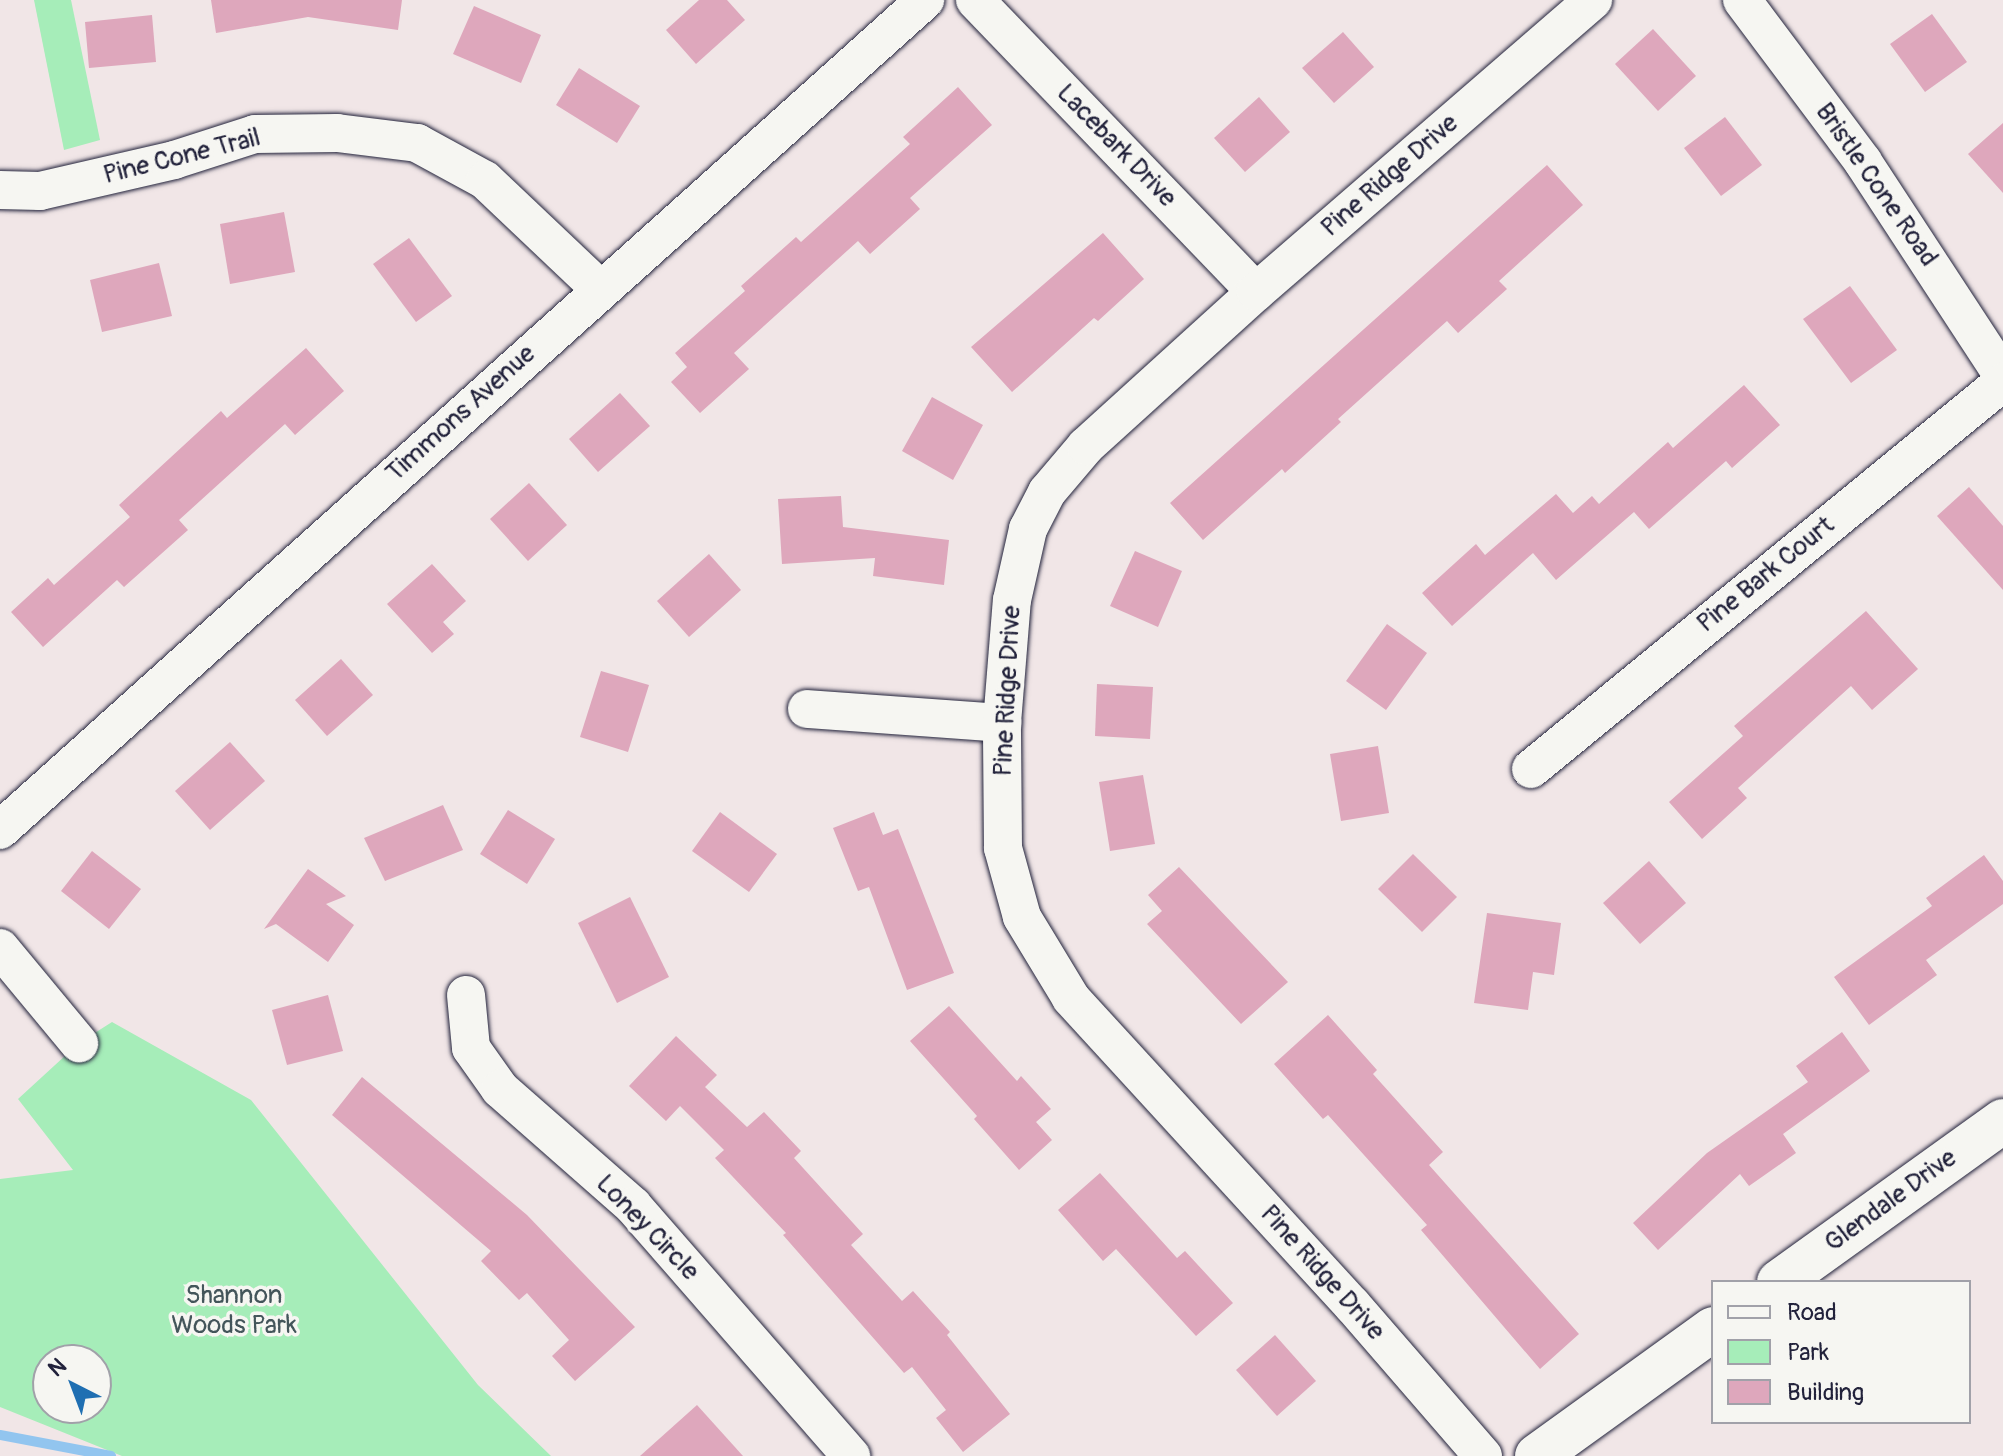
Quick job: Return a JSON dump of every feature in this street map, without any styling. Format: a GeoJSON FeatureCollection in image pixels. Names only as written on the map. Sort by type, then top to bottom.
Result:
{"type":"FeatureCollection","features":[{"type":"Feature","properties":{"kind":"street","name":"Timmons Avenue"},"geometry":{"type":"LineString","coordinates":[[0,830],[925,0]]}},
{"type":"Feature","properties":{"kind":"street","name":"Lacebark Drive"},"geometry":{"type":"LineString","coordinates":[[975,0],[1256,292]]}},
{"type":"Feature","properties":{"kind":"street","name":"Pine Ridge Drive"},"geometry":{"type":"LineString","coordinates":[[1483,1456],[1352,1305],[1071,998],[1022,917],[1003,848],[1002,723],[1012,600],[1028,529],[1047,492],[1086,446],[1256,292],[1593,0]]}},
{"type":"Feature","properties":{"kind":"street","name":"Bristle Cone Road"},"geometry":{"type":"LineString","coordinates":[[1742,0],[1863,162],[2003,379]]}},
{"type":"Feature","properties":{"kind":"street","name":"Pine Cone Trail"},"geometry":{"type":"LineString","coordinates":[[0,190],[40,191],[174,160],[255,134],[337,133],[417,143],[485,180],[600,289]]}},
{"type":"Feature","properties":{"kind":"street","name":"Pine Bark Court"},"geometry":{"type":"LineString","coordinates":[[1531,769],[2003,379]]}},
{"type":"Feature","properties":{"kind":"street"},"geometry":{"type":"LineString","coordinates":[[807,709],[1002,723]]}},
{"type":"Feature","properties":{"kind":"street"},"geometry":{"type":"LineString","coordinates":[[0,948],[79,1043]]}},
{"type":"Feature","properties":{"kind":"street","name":"Loney Circle"},"geometry":{"type":"LineString","coordinates":[[466,995],[471,1048],[500,1089],[633,1206],[851,1456]]}},
{"type":"Feature","properties":{"kind":"street","name":"Glendale Drive"},"geometry":{"type":"LineString","coordinates":[[1782,1280],[2003,1121]]}},
{"type":"Feature","properties":{"kind":"street"},"geometry":{"type":"LineString","coordinates":[[1537,1456],[1711,1330]]}},
{"type":"Feature","properties":{"kind":"green space"},"geometry":{"type":"Polygon","coordinates":[[[34,0],[71,0],[100,140],[64,150],[34,0]]]}},
{"type":"Feature","properties":{"kind":"green space","name":"Shannon Woods Park"},"geometry":{"type":"Polygon","coordinates":[[[112,1022],[251,1100],[478,1385],[551,1456],[122,1456],[42,1424],[112,1424],[112,1344],[32,1344],[32,1420],[0,1407],[0,1179],[73,1170],[18,1099],[79,1043],[112,1022]]]}},
{"type":"Feature","properties":{"kind":"building"},"geometry":{"type":"Polygon","coordinates":[[[211,0],[402,0],[398,30],[308,17],[216,33],[211,0]]]}},
{"type":"Feature","properties":{"kind":"building"},"geometry":{"type":"Polygon","coordinates":[[[699,0],[727,0],[745,20],[696,64],[666,30],[699,0]]]}},
{"type":"Feature","properties":{"kind":"building"},"geometry":{"type":"Polygon","coordinates":[[[474,6],[541,35],[521,83],[453,54],[474,6]]]}},
{"type":"Feature","properties":{"kind":"building"},"geometry":{"type":"Polygon","coordinates":[[[1932,14],[1967,62],[1925,92],[1890,44],[1932,14]]]}},
{"type":"Feature","properties":{"kind":"building"},"geometry":{"type":"Polygon","coordinates":[[[152,15],[156,62],[89,68],[85,22],[152,15]]]}},
{"type":"Feature","properties":{"kind":"building"},"geometry":{"type":"Polygon","coordinates":[[[1653,29],[1696,76],[1658,111],[1615,64],[1653,29]]]}},
{"type":"Feature","properties":{"kind":"building"},"geometry":{"type":"Polygon","coordinates":[[[1343,32],[1374,67],[1334,103],[1302,68],[1343,32]]]}},
{"type":"Feature","properties":{"kind":"building"},"geometry":{"type":"Polygon","coordinates":[[[579,68],[640,106],[617,143],[556,105],[579,68]]]}},
{"type":"Feature","properties":{"kind":"building"},"geometry":{"type":"Polygon","coordinates":[[[958,87],[992,125],[910,198],[920,209],[870,254],[858,241],[734,353],[749,369],[700,413],[671,382],[687,367],[675,353],[745,291],[741,286],[796,237],[801,242],[910,144],[903,137],[958,87]]]}},
{"type":"Feature","properties":{"kind":"building"},"geometry":{"type":"Polygon","coordinates":[[[1259,97],[1290,132],[1245,172],[1214,138],[1259,97]]]}},
{"type":"Feature","properties":{"kind":"building"},"geometry":{"type":"Polygon","coordinates":[[[1725,117],[1762,165],[1721,196],[1684,148],[1725,117]]]}},
{"type":"Feature","properties":{"kind":"building"},"geometry":{"type":"Polygon","coordinates":[[[2003,123],[2003,193],[1968,154],[2003,123]]]}},
{"type":"Feature","properties":{"kind":"building"},"geometry":{"type":"Polygon","coordinates":[[[1547,165],[1583,205],[1499,281],[1507,289],[1458,333],[1447,321],[1338,419],[1341,422],[1285,473],[1282,469],[1203,540],[1170,503],[1547,165]]]}},
{"type":"Feature","properties":{"kind":"building"},"geometry":{"type":"Polygon","coordinates":[[[284,212],[295,272],[230,284],[220,224],[284,212]]]}},
{"type":"Feature","properties":{"kind":"building"},"geometry":{"type":"Polygon","coordinates":[[[1103,233],[1144,279],[1098,321],[1094,318],[1012,392],[971,347],[1103,233]]]}},
{"type":"Feature","properties":{"kind":"building"},"geometry":{"type":"Polygon","coordinates":[[[409,238],[452,296],[416,322],[373,264],[409,238]]]}},
{"type":"Feature","properties":{"kind":"building"},"geometry":{"type":"Polygon","coordinates":[[[159,263],[172,316],[102,332],[90,280],[159,263]]]}},
{"type":"Feature","properties":{"kind":"building"},"geometry":{"type":"Polygon","coordinates":[[[1850,286],[1897,350],[1851,383],[1803,319],[1850,286]]]}},
{"type":"Feature","properties":{"kind":"building"},"geometry":{"type":"Polygon","coordinates":[[[306,348],[344,391],[295,435],[285,424],[179,520],[188,530],[124,587],[117,580],[43,647],[11,612],[48,578],[54,585],[130,517],[119,505],[221,411],[227,418],[306,348]]]}},
{"type":"Feature","properties":{"kind":"building"},"geometry":{"type":"Polygon","coordinates":[[[1744,385],[1780,425],[1732,468],[1726,461],[1649,529],[1634,512],[1556,580],[1533,553],[1452,626],[1422,593],[1476,544],[1485,555],[1556,494],[1573,513],[1592,496],[1599,504],[1668,442],[1673,448],[1744,385]]]}},
{"type":"Feature","properties":{"kind":"building"},"geometry":{"type":"Polygon","coordinates":[[[620,393],[650,426],[598,472],[569,439],[620,393]]]}},
{"type":"Feature","properties":{"kind":"building"},"geometry":{"type":"Polygon","coordinates":[[[932,397],[983,425],[953,480],[902,451],[932,397]]]}},
{"type":"Feature","properties":{"kind":"building"},"geometry":{"type":"Polygon","coordinates":[[[529,483],[567,525],[528,561],[490,519],[529,483]]]}},
{"type":"Feature","properties":{"kind":"building"},"geometry":{"type":"Polygon","coordinates":[[[1969,487],[2003,526],[2003,590],[1937,516],[1969,487]]]}},
{"type":"Feature","properties":{"kind":"building"},"geometry":{"type":"Polygon","coordinates":[[[841,496],[843,527],[949,540],[944,585],[873,576],[875,558],[782,564],[778,499],[841,496]]]}},
{"type":"Feature","properties":{"kind":"building"},"geometry":{"type":"Polygon","coordinates":[[[1135,551],[1182,571],[1158,627],[1110,606],[1135,551]]]}},
{"type":"Feature","properties":{"kind":"building"},"geometry":{"type":"Polygon","coordinates":[[[709,554],[741,590],[689,637],[657,601],[709,554]]]}},
{"type":"Feature","properties":{"kind":"building"},"geometry":{"type":"Polygon","coordinates":[[[432,564],[466,601],[443,622],[454,634],[432,653],[387,604],[432,564]]]}},
{"type":"Feature","properties":{"kind":"building"},"geometry":{"type":"Polygon","coordinates":[[[1866,611],[1918,669],[1872,710],[1851,686],[1738,788],[1747,798],[1702,839],[1669,802],[1743,736],[1734,726],[1866,611]]]}},
{"type":"Feature","properties":{"kind":"building"},"geometry":{"type":"Polygon","coordinates":[[[1387,624],[1427,653],[1386,710],[1346,681],[1387,624]]]}},
{"type":"Feature","properties":{"kind":"building"},"geometry":{"type":"Polygon","coordinates":[[[341,659],[373,695],[327,736],[295,700],[341,659]]]}},
{"type":"Feature","properties":{"kind":"building"},"geometry":{"type":"Polygon","coordinates":[[[601,671],[649,685],[628,752],[580,737],[601,671]]]}},
{"type":"Feature","properties":{"kind":"building"},"geometry":{"type":"Polygon","coordinates":[[[1097,684],[1153,687],[1150,739],[1095,736],[1097,684]]]}},
{"type":"Feature","properties":{"kind":"building"},"geometry":{"type":"Polygon","coordinates":[[[230,742],[265,781],[210,830],[175,791],[230,742]]]}},
{"type":"Feature","properties":{"kind":"building"},"geometry":{"type":"Polygon","coordinates":[[[1378,746],[1389,813],[1341,821],[1330,754],[1378,746]]]}},
{"type":"Feature","properties":{"kind":"building"},"geometry":{"type":"Polygon","coordinates":[[[1143,775],[1155,844],[1110,851],[1099,782],[1143,775]]]}},
{"type":"Feature","properties":{"kind":"building"},"geometry":{"type":"Polygon","coordinates":[[[443,805],[463,850],[385,881],[364,838],[443,805]]]}},
{"type":"Feature","properties":{"kind":"building"},"geometry":{"type":"Polygon","coordinates":[[[508,810],[555,839],[527,884],[480,854],[508,810]]]}},
{"type":"Feature","properties":{"kind":"building"},"geometry":{"type":"Polygon","coordinates":[[[720,812],[777,854],[749,892],[692,851],[720,812]]]}},
{"type":"Feature","properties":{"kind":"building"},"geometry":{"type":"Polygon","coordinates":[[[874,812],[883,835],[898,829],[954,973],[907,990],[869,887],[858,891],[833,828],[874,812]]]}},
{"type":"Feature","properties":{"kind":"building"},"geometry":{"type":"Polygon","coordinates":[[[92,851],[141,889],[109,929],[61,891],[92,851]]]}},
{"type":"Feature","properties":{"kind":"building"},"geometry":{"type":"Polygon","coordinates":[[[1413,854],[1457,897],[1422,932],[1378,889],[1413,854]]]}},
{"type":"Feature","properties":{"kind":"building"},"geometry":{"type":"Polygon","coordinates":[[[1984,855],[2003,881],[2003,904],[1926,960],[1937,975],[1869,1025],[1834,977],[1932,906],[1926,898],[1984,855]]]}},
{"type":"Feature","properties":{"kind":"building"},"geometry":{"type":"Polygon","coordinates":[[[1649,861],[1686,903],[1640,944],[1603,903],[1649,861]]]}},
{"type":"Feature","properties":{"kind":"building"},"geometry":{"type":"Polygon","coordinates":[[[1179,867],[1288,982],[1241,1024],[1147,924],[1162,911],[1148,895],[1179,867]]]}},
{"type":"Feature","properties":{"kind":"building"},"geometry":{"type":"Polygon","coordinates":[[[308,869],[346,896],[326,904],[354,925],[328,962],[276,924],[264,929],[308,869]]]}},
{"type":"Feature","properties":{"kind":"building"},"geometry":{"type":"Polygon","coordinates":[[[630,897],[669,977],[617,1003],[578,923],[630,897]]]}},
{"type":"Feature","properties":{"kind":"building"},"geometry":{"type":"Polygon","coordinates":[[[1487,913],[1561,923],[1554,975],[1533,972],[1528,1010],[1474,1003],[1487,913]]]}},
{"type":"Feature","properties":{"kind":"building"},"geometry":{"type":"Polygon","coordinates":[[[328,995],[343,1051],[287,1065],[272,1010],[328,995]]]}},
{"type":"Feature","properties":{"kind":"building"},"geometry":{"type":"Polygon","coordinates":[[[949,1006],[1017,1081],[1021,1076],[1051,1109],[1036,1122],[1052,1140],[1019,1170],[974,1119],[977,1116],[910,1041],[949,1006]]]}},
{"type":"Feature","properties":{"kind":"building"},"geometry":{"type":"Polygon","coordinates":[[[1328,1015],[1377,1070],[1373,1074],[1443,1152],[1429,1165],[1579,1334],[1540,1369],[1421,1230],[1427,1225],[1328,1115],[1323,1119],[1274,1064],[1328,1015]]]}},
{"type":"Feature","properties":{"kind":"building"},"geometry":{"type":"Polygon","coordinates":[[[1842,1032],[1870,1071],[1783,1134],[1796,1153],[1749,1186],[1740,1174],[1658,1250],[1633,1223],[1707,1153],[1808,1082],[1796,1066],[1842,1032]]]}},
{"type":"Feature","properties":{"kind":"building"},"geometry":{"type":"Polygon","coordinates":[[[676,1036],[717,1075],[705,1087],[747,1127],[764,1112],[801,1151],[794,1158],[863,1234],[851,1245],[902,1301],[913,1291],[950,1332],[947,1335],[1010,1414],[963,1452],[936,1418],[946,1410],[912,1367],[904,1373],[783,1235],[786,1233],[715,1158],[724,1150],[680,1106],[666,1121],[629,1086],[676,1036]]]}},
{"type":"Feature","properties":{"kind":"building"},"geometry":{"type":"Polygon","coordinates":[[[362,1077],[527,1215],[635,1327],[575,1381],[552,1356],[569,1340],[527,1293],[519,1300],[481,1261],[491,1251],[332,1115],[362,1077]]]}},
{"type":"Feature","properties":{"kind":"building"},"geometry":{"type":"Polygon","coordinates":[[[1100,1173],[1177,1258],[1185,1251],[1233,1303],[1196,1336],[1116,1249],[1103,1261],[1058,1210],[1100,1173]]]}},
{"type":"Feature","properties":{"kind":"building"},"geometry":{"type":"Polygon","coordinates":[[[1275,1335],[1316,1381],[1277,1416],[1236,1370],[1275,1335]]]}},
{"type":"Feature","properties":{"kind":"building"},"geometry":{"type":"Polygon","coordinates":[[[697,1405],[743,1456],[640,1456],[697,1405]]]}},
{"type":"Feature","properties":{"kind":"waterway"},"geometry":{"type":"LineString","coordinates":[[0,1435],[111,1456]]}}]}
